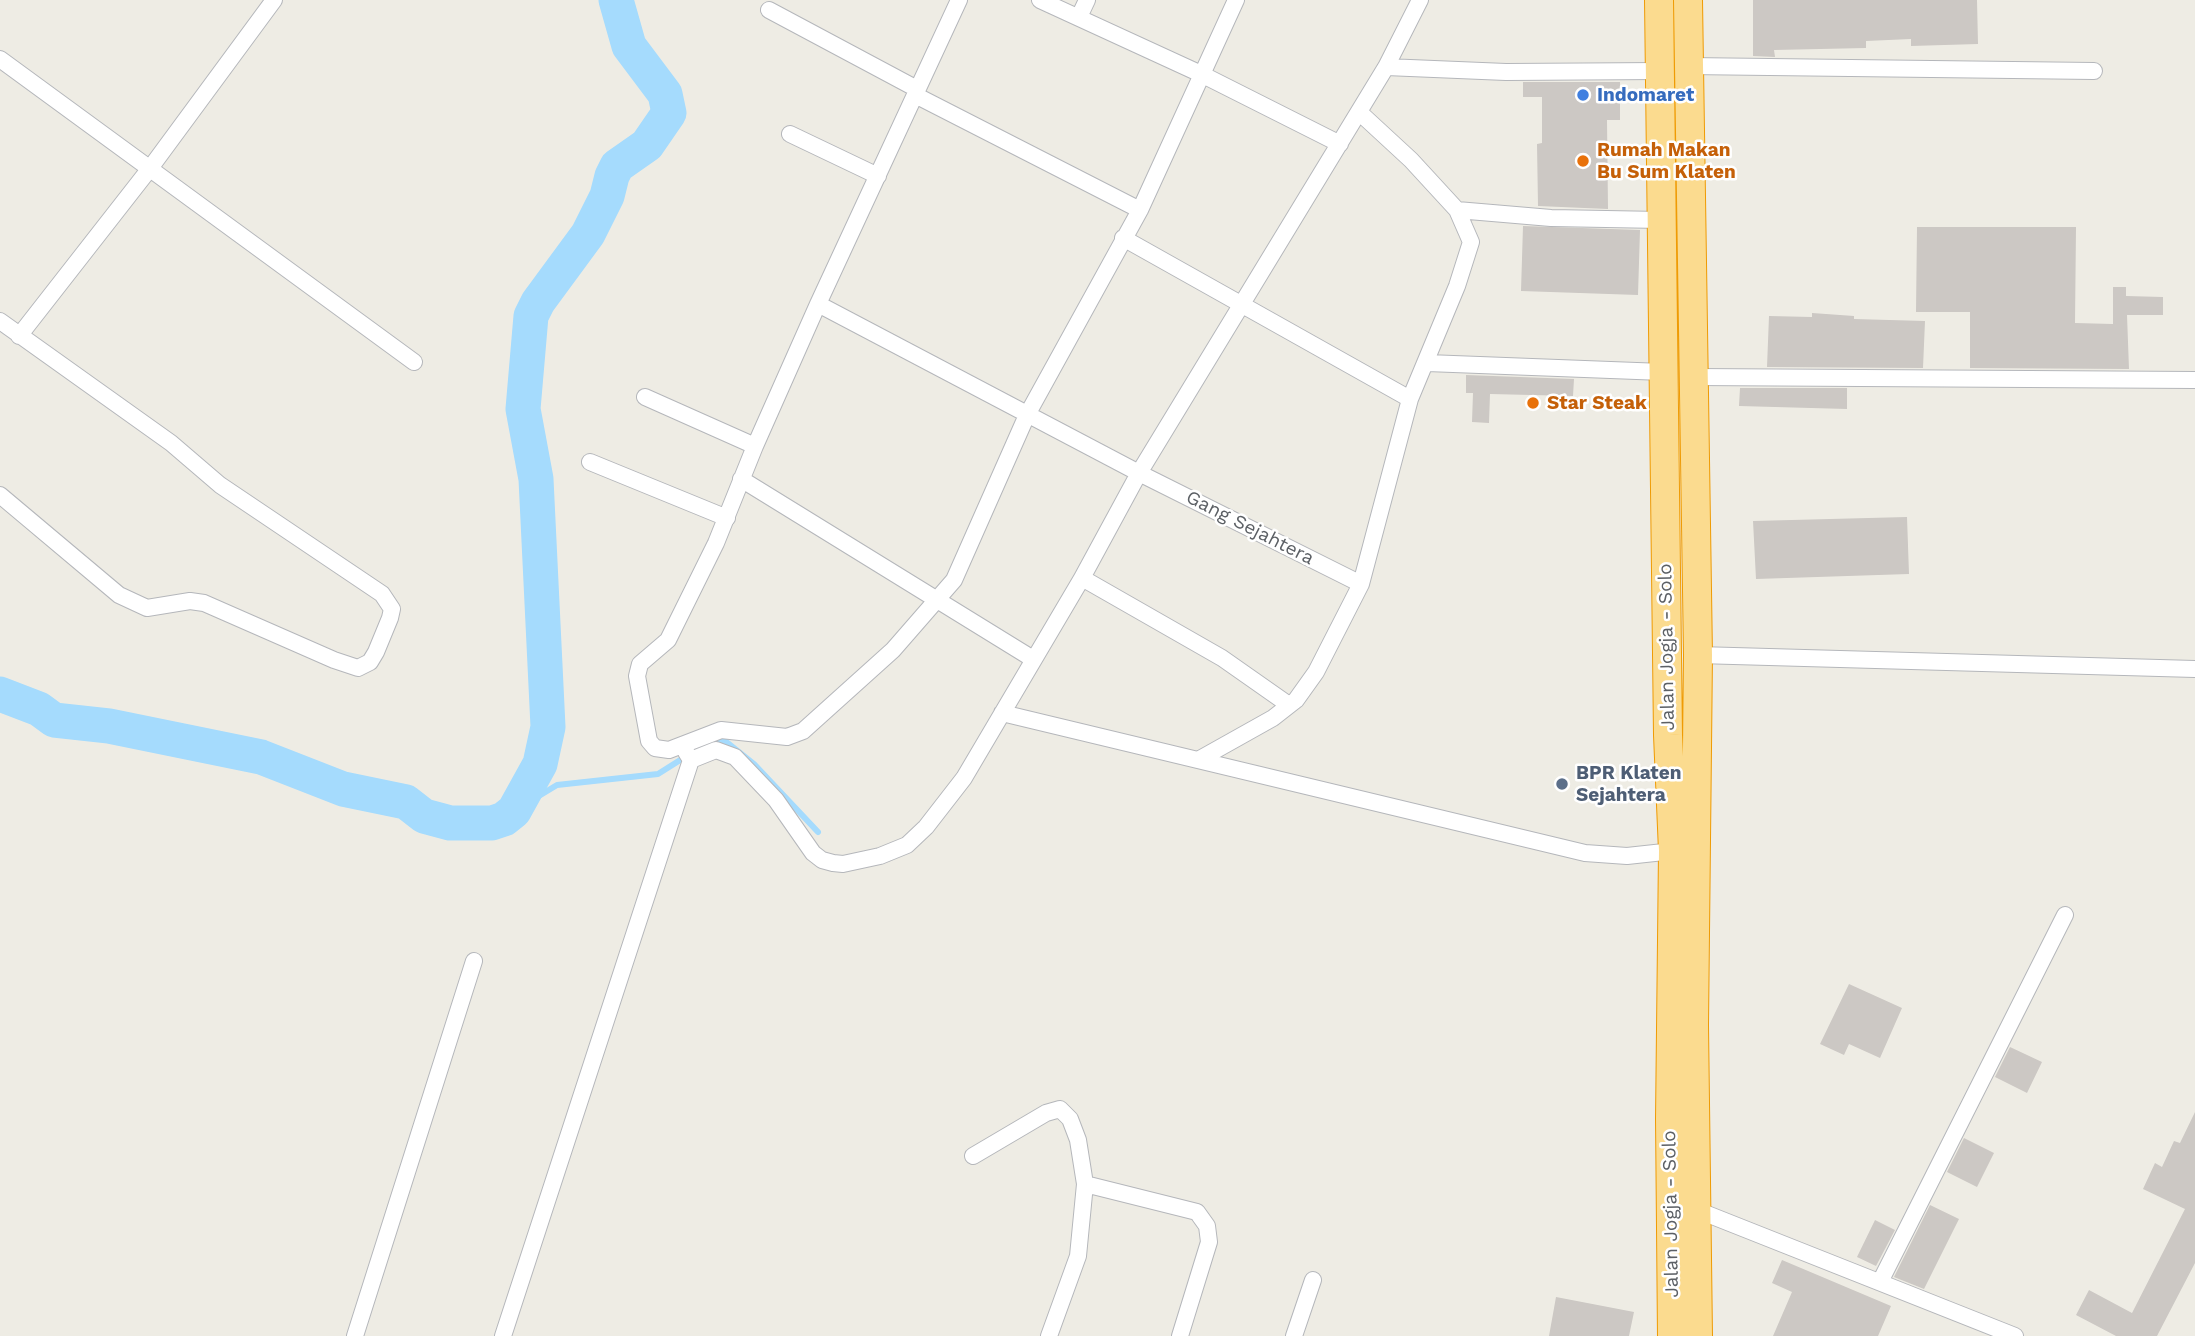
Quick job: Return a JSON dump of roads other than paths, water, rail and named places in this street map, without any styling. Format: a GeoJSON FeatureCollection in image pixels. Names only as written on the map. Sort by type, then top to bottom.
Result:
{"type":"FeatureCollection","features":[{"type":"Feature","properties":{"kind":"highway","name":"Jalan Jogja - Solo"},"geometry":{"type":"LineString","coordinates":[[1659,0],[1668,735],[1673,851],[1670,1119],[1672,1336]]}},
{"type":"Feature","properties":{"kind":"highway","name":"Jalan Jogja - Solo"},"geometry":{"type":"LineString","coordinates":[[1688,0],[1698,655],[1694,1012],[1698,1336]]}},
{"type":"Feature","properties":{"kind":"street"},"geometry":{"type":"LineString","coordinates":[[19,336],[151,167],[274,0]]}},
{"type":"Feature","properties":{"kind":"street"},"geometry":{"type":"LineString","coordinates":[[959,0],[818,303],[741,479],[727,518],[668,640],[640,664],[637,676],[649,741],[661,750],[687,753],[716,750],[735,757],[776,800],[813,852],[822,860],[843,864],[880,856],[906,845],[926,827],[964,778],[1082,578],[1139,473],[1386,67],[1420,0]]}},
{"type":"Feature","properties":{"kind":"street"},"geometry":{"type":"LineString","coordinates":[[1040,0],[1201,74],[1340,144]]}},
{"type":"Feature","properties":{"kind":"street"},"geometry":{"type":"LineString","coordinates":[[1079,17],[1087,0]]}},
{"type":"Feature","properties":{"kind":"street"},"geometry":{"type":"LineString","coordinates":[[503,1336],[687,753],[721,730],[787,737],[803,731],[893,650],[954,580],[1027,415],[1140,210],[1236,0]]}},
{"type":"Feature","properties":{"kind":"street"},"geometry":{"type":"LineString","coordinates":[[769,10],[916,92],[1140,210]]}},
{"type":"Feature","properties":{"kind":"street"},"geometry":{"type":"LineString","coordinates":[[0,59],[414,362]]}},
{"type":"Feature","properties":{"kind":"street"},"geometry":{"type":"LineString","coordinates":[[1688,66],[2094,71]]}},
{"type":"Feature","properties":{"kind":"street"},"geometry":{"type":"LineString","coordinates":[[1386,67],[1506,72],[1660,71]]}},
{"type":"Feature","properties":{"kind":"street"},"geometry":{"type":"LineString","coordinates":[[1198,760],[1273,718],[1296,700],[1316,672],[1361,584],[1410,399],[1427,363],[1471,242],[1457,210],[1411,160],[1359,112]]}},
{"type":"Feature","properties":{"kind":"street"},"geometry":{"type":"LineString","coordinates":[[790,134],[878,176]]}},
{"type":"Feature","properties":{"kind":"street"},"geometry":{"type":"LineString","coordinates":[[1457,210],[1551,218],[1661,220]]}},
{"type":"Feature","properties":{"kind":"street"},"geometry":{"type":"LineString","coordinates":[[1123,238],[1410,399]]}},
{"type":"Feature","properties":{"kind":"street","name":"Gang Sejahtera"},"geometry":{"type":"LineString","coordinates":[[818,303],[1139,473],[1361,584]]}},
{"type":"Feature","properties":{"kind":"street"},"geometry":{"type":"LineString","coordinates":[[0,495],[120,595],[147,608],[190,601],[204,603],[334,660],[358,667],[370,662],[390,618],[392,609],[382,594],[220,485],[171,443],[1,324]]}},
{"type":"Feature","properties":{"kind":"street"},"geometry":{"type":"LineString","coordinates":[[1427,363],[1663,372]]}},
{"type":"Feature","properties":{"kind":"street"},"geometry":{"type":"LineString","coordinates":[[1694,377],[2195,380]]}},
{"type":"Feature","properties":{"kind":"street"},"geometry":{"type":"LineString","coordinates":[[645,397],[755,446]]}},
{"type":"Feature","properties":{"kind":"street"},"geometry":{"type":"LineString","coordinates":[[590,462],[727,518]]}},
{"type":"Feature","properties":{"kind":"street"},"geometry":{"type":"LineString","coordinates":[[741,479],[1034,659]]}},
{"type":"Feature","properties":{"kind":"street"},"geometry":{"type":"LineString","coordinates":[[1082,578],[1222,659],[1289,705]]}},
{"type":"Feature","properties":{"kind":"street"},"geometry":{"type":"LineString","coordinates":[[1698,655],[2195,669]]}},
{"type":"Feature","properties":{"kind":"street"},"geometry":{"type":"LineString","coordinates":[[1002,713],[1585,853],[1627,856],[1673,851]]}},
{"type":"Feature","properties":{"kind":"street"},"geometry":{"type":"LineString","coordinates":[[1880,1282],[2065,915]]}},
{"type":"Feature","properties":{"kind":"street"},"geometry":{"type":"LineString","coordinates":[[355,1336],[474,961]]}},
{"type":"Feature","properties":{"kind":"street"},"geometry":{"type":"LineString","coordinates":[[973,1156],[1046,1113],[1060,1109],[1070,1119],[1078,1140],[1085,1184],[1078,1256],[1049,1336]]}},
{"type":"Feature","properties":{"kind":"street"},"geometry":{"type":"LineString","coordinates":[[1085,1184],[1197,1212],[1208,1226],[1209,1242],[1180,1336]]}},
{"type":"Feature","properties":{"kind":"street"},"geometry":{"type":"LineString","coordinates":[[1697,1210],[2015,1336]]}},
{"type":"Feature","properties":{"kind":"street"},"geometry":{"type":"LineString","coordinates":[[1294,1336],[1313,1280]]}},
{"type":"Feature","properties":{"kind":"waterway"},"geometry":{"type":"LineString","coordinates":[[0,694],[39,709],[54,720],[109,726],[261,757],[343,789],[406,802],[424,816],[450,823],[492,823],[504,819],[514,811],[540,764],[548,727],[536,479],[523,409],[531,316],[538,302],[588,234],[607,196],[617,166],[647,145],[669,113],[665,94],[629,46],[616,0]]}},
{"type":"Feature","properties":{"kind":"waterway"},"geometry":{"type":"LineString","coordinates":[[514,811],[557,785],[658,774],[704,745],[724,740],[754,764],[818,832]]}},
{"type":"Feature","properties":{"kind":"place","name":"Indomaret"},"geometry":{"type":"Point","coordinates":[1583,95]}},
{"type":"Feature","properties":{"kind":"place","name":"Rumah Makan Bu Sum Klaten"},"geometry":{"type":"Point","coordinates":[1583,161]}},
{"type":"Feature","properties":{"kind":"place","name":"Star Steak"},"geometry":{"type":"Point","coordinates":[1533,403]}},
{"type":"Feature","properties":{"kind":"place","name":"BPR Klaten Sejahtera"},"geometry":{"type":"Point","coordinates":[1562,784]}}]}
